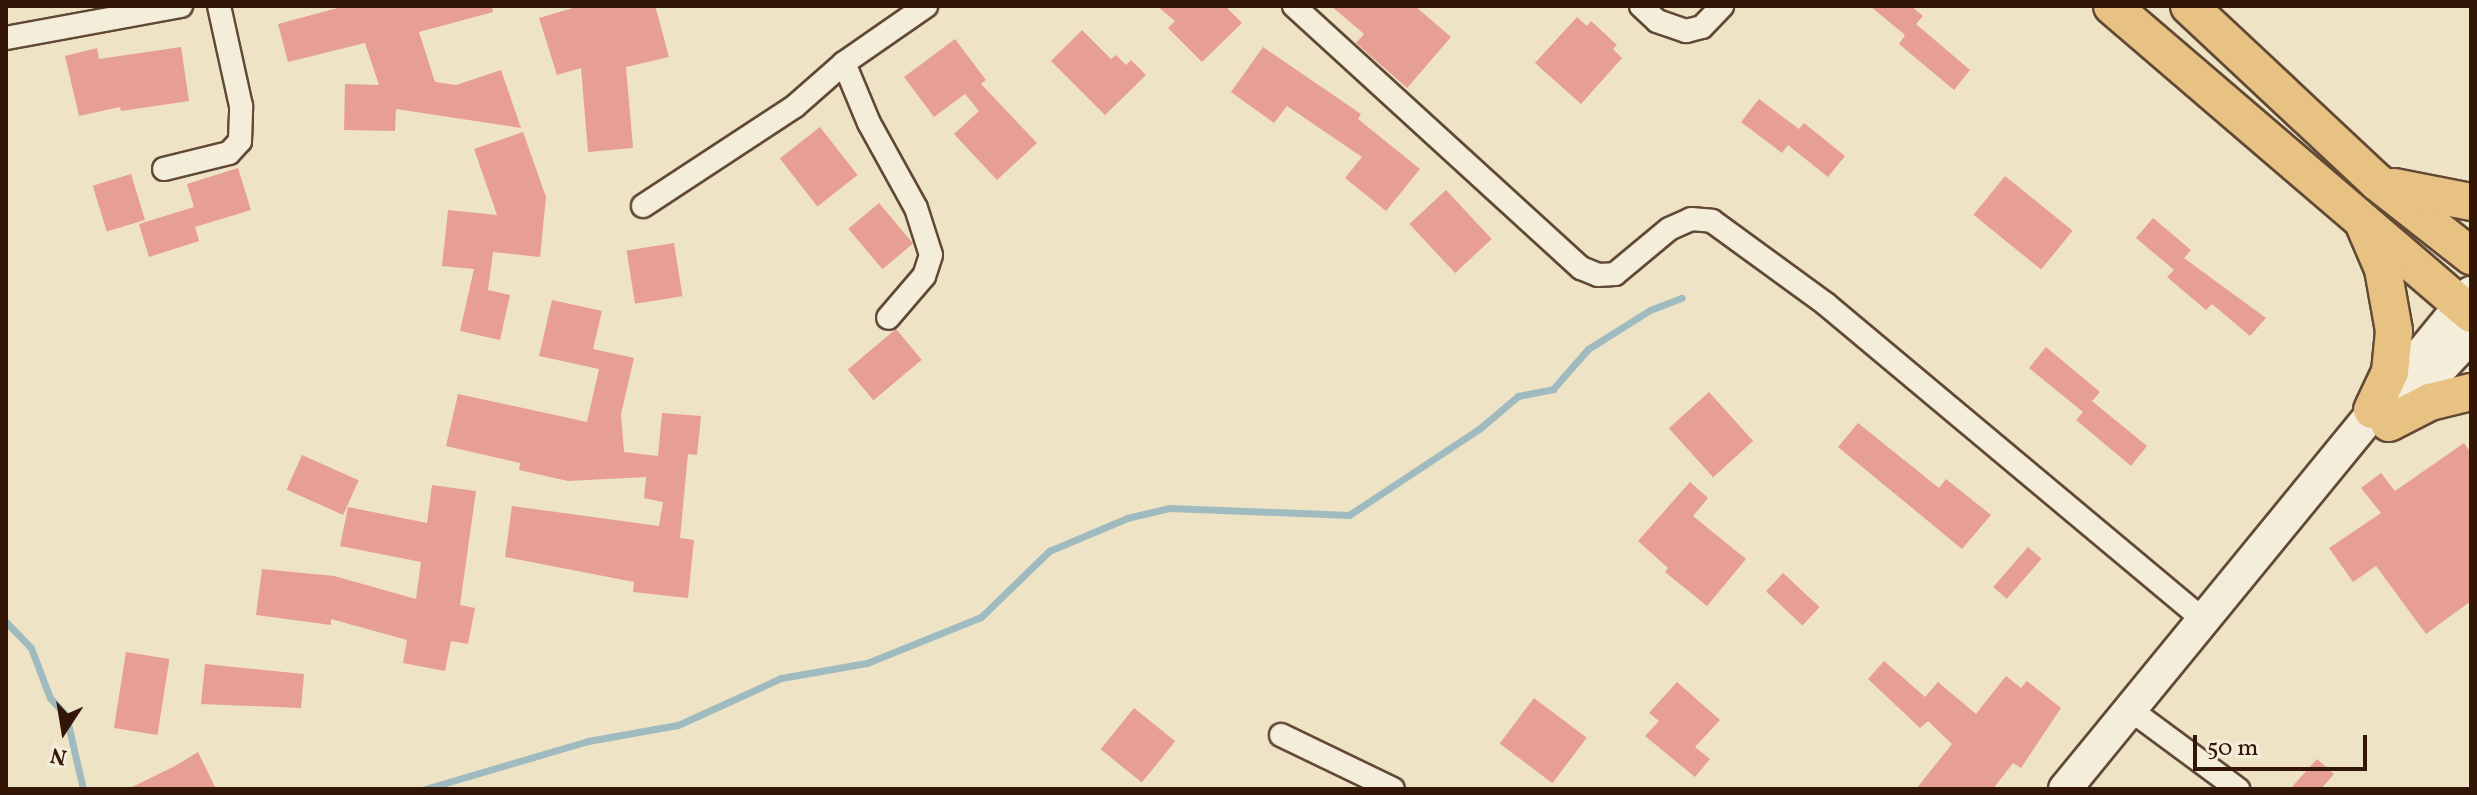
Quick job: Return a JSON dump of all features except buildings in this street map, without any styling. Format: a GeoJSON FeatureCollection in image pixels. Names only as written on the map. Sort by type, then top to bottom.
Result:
{"type":"FeatureCollection","features":[{"type":"Feature","properties":{"kind":"main road"},"geometry":{"type":"LineString","coordinates":[[2112,6],[2468,312]]}},
{"type":"Feature","properties":{"kind":"main road"},"geometry":{"type":"LineString","coordinates":[[2189,6],[2377,182],[2471,256]]}},
{"type":"Feature","properties":{"kind":"main road"},"geometry":{"type":"LineString","coordinates":[[2377,182],[2433,199],[2471,202]]}},
{"type":"Feature","properties":{"kind":"main road"},"geometry":{"type":"LineString","coordinates":[[2362,218],[2383,269],[2394,331],[2390,372],[2380,417],[2471,392]]}},
{"type":"Feature","properties":{"kind":"street"},"geometry":{"type":"LineString","coordinates":[[6,38],[181,6]]}},
{"type":"Feature","properties":{"kind":"street"},"geometry":{"type":"LineString","coordinates":[[164,169],[229,153],[240,141],[241,106],[219,6]]}},
{"type":"Feature","properties":{"kind":"street"},"geometry":{"type":"LineString","coordinates":[[643,206],[794,107],[844,63],[926,6]]}},
{"type":"Feature","properties":{"kind":"street"},"geometry":{"type":"LineString","coordinates":[[1294,6],[1581,268],[1598,275],[1615,274],[1669,229],[1691,219],[1712,221],[1827,305],[2202,618]]}},
{"type":"Feature","properties":{"kind":"street"},"geometry":{"type":"LineString","coordinates":[[1641,6],[1657,21],[1686,31],[1702,27],[1722,6]]}},
{"type":"Feature","properties":{"kind":"street"},"geometry":{"type":"LineString","coordinates":[[844,63],[869,123],[916,208],[931,255],[924,276],[888,318]]}},
{"type":"Feature","properties":{"kind":"street"},"geometry":{"type":"LineString","coordinates":[[2065,789],[2202,618],[2380,417],[2468,312]]}},
{"type":"Feature","properties":{"kind":"street"},"geometry":{"type":"LineString","coordinates":[[2128,708],[2238,789]]}},
{"type":"Feature","properties":{"kind":"street"},"geometry":{"type":"LineString","coordinates":[[1281,735],[1393,789]]}},
{"type":"Feature","properties":{"kind":"waterway"},"geometry":{"type":"LineString","coordinates":[[425,789],[588,741],[678,725],[781,678],[867,663],[981,617],[1049,551],[1127,518],[1169,508],[1349,515],[1479,429],[1518,396],[1553,389],[1588,349],[1650,310],[1682,298]]}},
{"type":"Feature","properties":{"kind":"waterway"},"geometry":{"type":"LineString","coordinates":[[6,622],[31,648],[50,698],[66,715],[83,789]]}}]}
